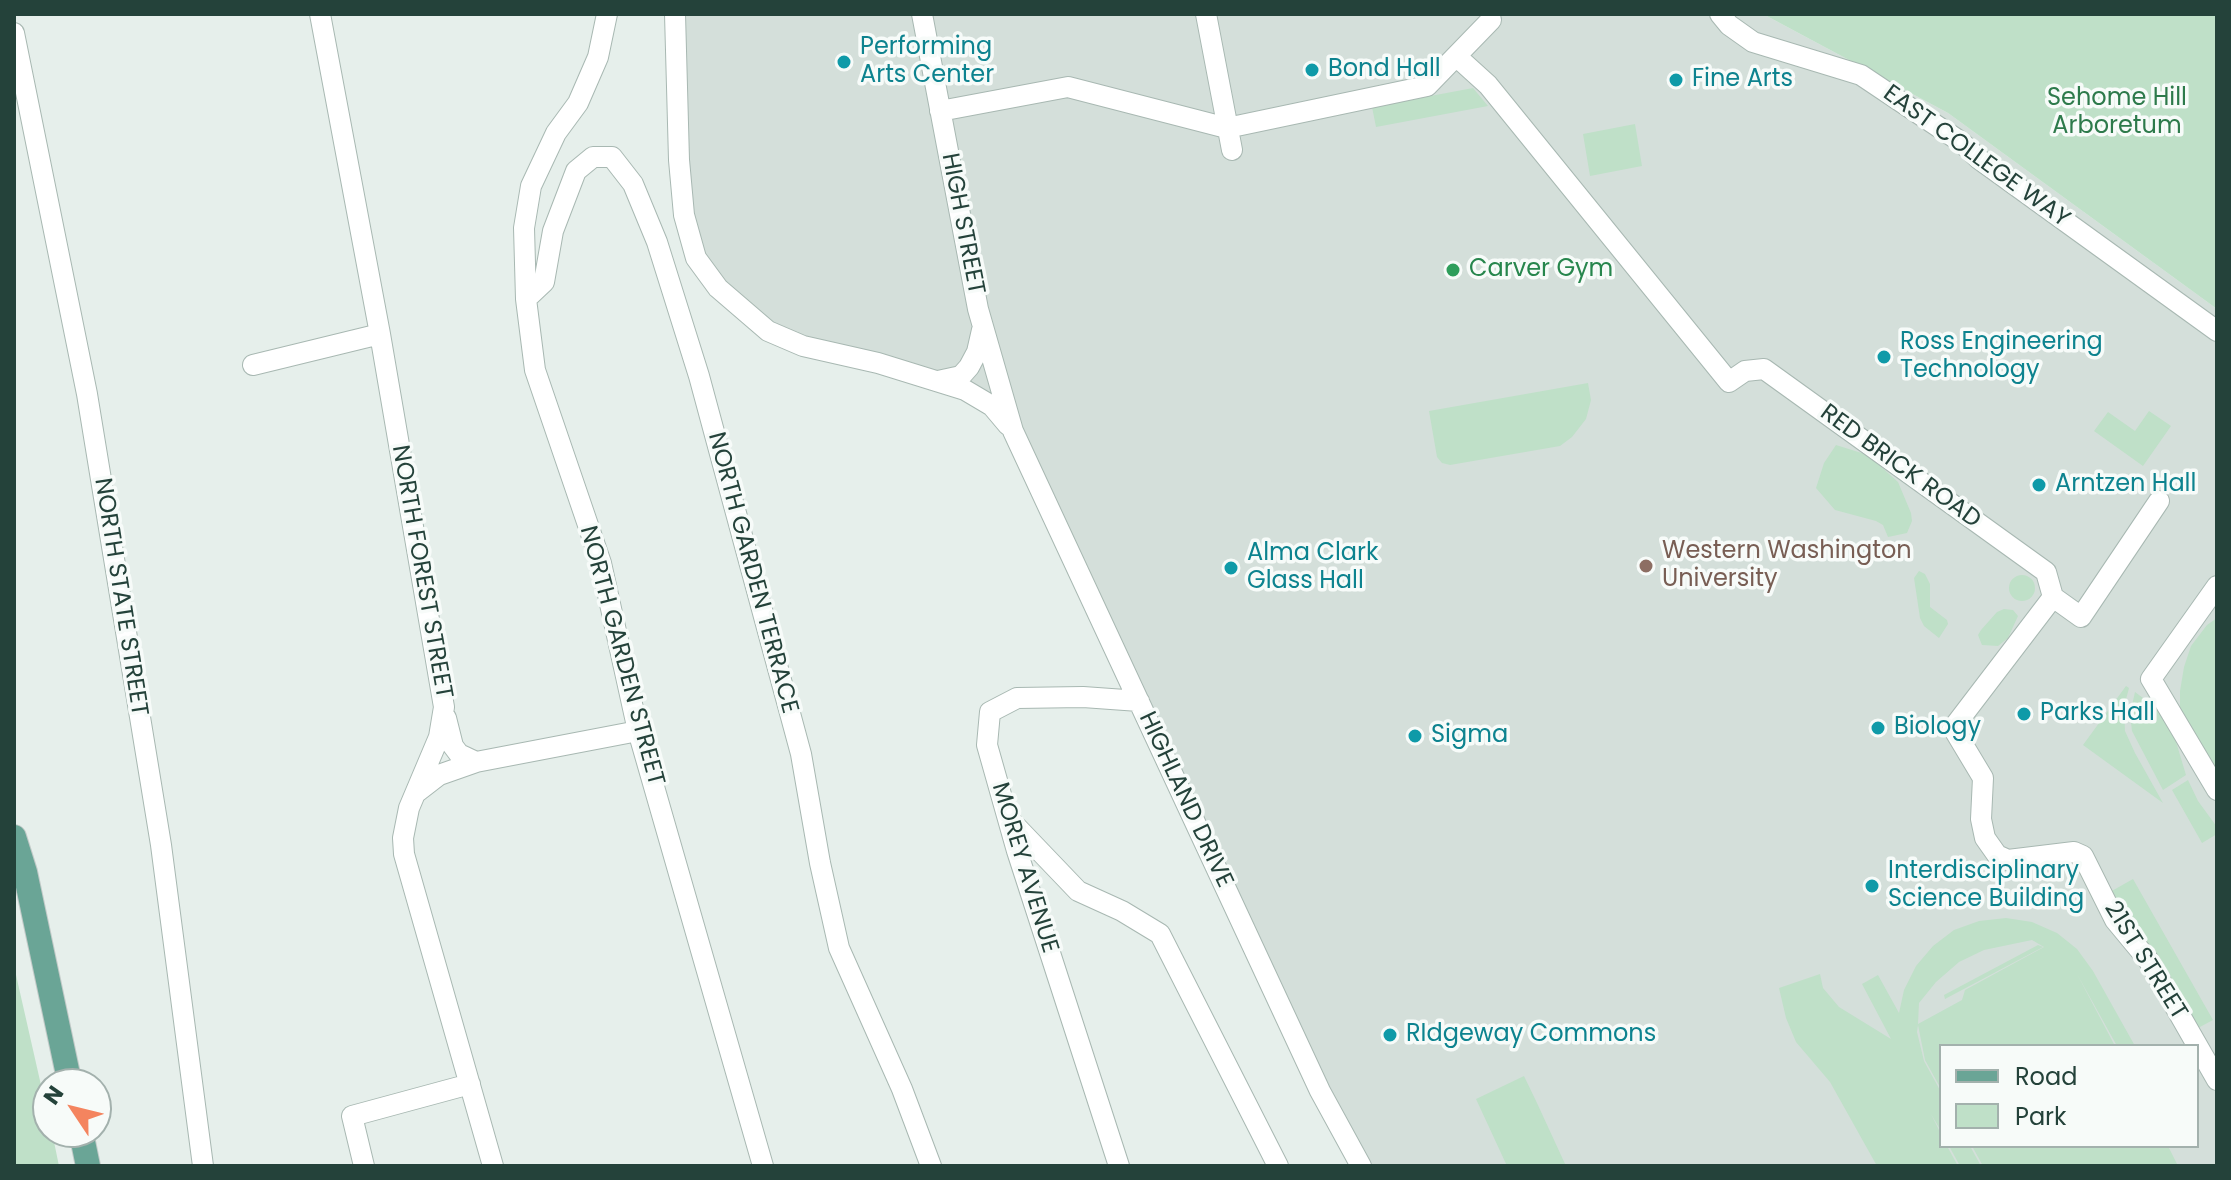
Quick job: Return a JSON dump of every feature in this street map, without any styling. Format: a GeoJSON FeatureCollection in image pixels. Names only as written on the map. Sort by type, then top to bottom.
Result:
{"type":"FeatureCollection","features":[{"type":"Feature","properties":{"kind":"main road"},"geometry":{"type":"LineString","coordinates":[[14,837],[25,872],[67,1068]]}},
{"type":"Feature","properties":{"kind":"street","name":"NORTH FOREST STREET"},"geometry":{"type":"LineString","coordinates":[[320,14],[380,334],[444,707],[439,737],[405,822],[404,854],[493,1166]]}},
{"type":"Feature","properties":{"kind":"street","name":"NORTH GARDEN STREET"},"geometry":{"type":"LineString","coordinates":[[607,14],[598,57],[578,103],[556,133],[531,186],[524,228],[526,299],[535,370],[601,563],[638,731],[763,1166]]}},
{"type":"Feature","properties":{"kind":"street"},"geometry":{"type":"LineString","coordinates":[[675,14],[679,160],[684,215],[696,258],[718,288],[768,331],[803,346],[878,363],[976,395],[992,406],[1013,431]]}},
{"type":"Feature","properties":{"kind":"street","name":"HIGH STREET"},"geometry":{"type":"LineString","coordinates":[[922,14],[983,326],[1013,431]]}},
{"type":"Feature","properties":{"kind":"street"},"geometry":{"type":"LineString","coordinates":[[1206,14],[1232,150]]}},
{"type":"Feature","properties":{"kind":"street","name":"EAST COLLEGE WAY"},"geometry":{"type":"LineString","coordinates":[[1720,14],[1729,25],[1753,42],[1861,75],[1961,142],[1993,170],[2217,331]]}},
{"type":"Feature","properties":{"kind":"street"},"geometry":{"type":"LineString","coordinates":[[940,111],[1068,87],[1227,128],[1427,86],[1491,20]]}},
{"type":"Feature","properties":{"kind":"street","name":"NORTH STATE STREET"},"geometry":{"type":"LineString","coordinates":[[14,33],[87,394],[161,845],[203,1166]]}},
{"type":"Feature","properties":{"kind":"street","name":"RED BRICK ROAD"},"geometry":{"type":"LineString","coordinates":[[1456,56],[1488,85],[1729,382],[1745,371],[1764,369],[2046,572],[2053,597]]}},
{"type":"Feature","properties":{"kind":"street","name":"NORTH GARDEN TERRACE"},"geometry":{"type":"LineString","coordinates":[[526,299],[544,282],[553,231],[576,171],[593,157],[612,157],[633,184],[657,242],[699,376],[801,754],[839,948],[902,1089],[931,1166]]}},
{"type":"Feature","properties":{"kind":"street"},"geometry":{"type":"LineString","coordinates":[[937,381],[961,376],[969,367],[977,352],[983,326]]}},
{"type":"Feature","properties":{"kind":"street"},"geometry":{"type":"LineString","coordinates":[[253,365],[380,334]]}},
{"type":"Feature","properties":{"kind":"street","name":"HIGHLAND DRIVE"},"geometry":{"type":"LineString","coordinates":[[1013,431],[1320,1091],[1361,1166]]}},
{"type":"Feature","properties":{"kind":"street"},"geometry":{"type":"LineString","coordinates":[[2053,597],[2081,617],[2159,501]]}},
{"type":"Feature","properties":{"kind":"street"},"geometry":{"type":"LineString","coordinates":[[2217,586],[2151,679],[2217,790]]}},
{"type":"Feature","properties":{"kind":"street","name":"21ST STREET"},"geometry":{"type":"LineString","coordinates":[[2053,597],[1953,728],[1981,771],[1984,793],[1981,819],[1985,838],[1997,855],[2008,860],[2079,853],[2086,860],[2115,920],[2149,961],[2196,1044]]}},
{"type":"Feature","properties":{"kind":"street","name":"MOREY AVENUE"},"geometry":{"type":"LineString","coordinates":[[1119,1166],[1007,817],[987,745],[990,712],[1017,698],[1083,697],[1139,701]]}},
{"type":"Feature","properties":{"kind":"street"},"geometry":{"type":"LineString","coordinates":[[444,707],[453,746],[459,754],[476,762]]}},
{"type":"Feature","properties":{"kind":"street"},"geometry":{"type":"LineString","coordinates":[[414,794],[439,775],[476,762],[638,731]]}},
{"type":"Feature","properties":{"kind":"street"},"geometry":{"type":"LineString","coordinates":[[1007,817],[1078,891],[1122,911],[1160,934],[1278,1166]]}},
{"type":"Feature","properties":{"kind":"street","name":"21ST STREET"},"geometry":{"type":"LineString","coordinates":[[2199,1048],[2217,1080]]}},
{"type":"Feature","properties":{"kind":"street"},"geometry":{"type":"LineString","coordinates":[[364,1166],[352,1116],[470,1084]]}},
{"type":"Feature","properties":{"kind":"shaded area","name":"Western Washington University"},"geometry":{"type":"Polygon","coordinates":[[[675,14],[1763,14],[1948,113],[2217,309],[2217,1166],[1361,1166],[992,406],[768,331],[696,258],[675,14]]]}},
{"type":"Feature","properties":{"kind":"green space","name":"Sehome Hill Arboretum"},"geometry":{"type":"Polygon","coordinates":[[[1763,14],[2217,14],[2217,309],[1948,113],[1763,14]]]}},
{"type":"Feature","properties":{"kind":"green space"},"geometry":{"type":"Polygon","coordinates":[[[1473,88],[1488,106],[1376,127],[1372,107],[1473,88]]]}},
{"type":"Feature","properties":{"kind":"green space"},"geometry":{"type":"Polygon","coordinates":[[[1635,124],[1642,166],[1590,176],[1583,134],[1635,124]]]}},
{"type":"Feature","properties":{"kind":"green space"},"geometry":{"type":"Polygon","coordinates":[[[1588,383],[1591,400],[1586,419],[1572,437],[1560,446],[1450,465],[1442,463],[1437,457],[1429,411],[1588,383]]]}},
{"type":"Feature","properties":{"kind":"green space"},"geometry":{"type":"Polygon","coordinates":[[[2149,411],[2171,426],[2143,466],[2094,431],[2108,412],[2135,431],[2149,411]]]}},
{"type":"Feature","properties":{"kind":"green space"},"geometry":{"type":"Polygon","coordinates":[[[1836,445],[1868,455],[1898,482],[1911,513],[1912,521],[1907,533],[1888,537],[1883,525],[1876,521],[1835,510],[1816,488],[1824,463],[1836,445]]]}},
{"type":"Feature","properties":{"kind":"green space"},"geometry":{"type":"Polygon","coordinates":[[[1919,571],[1925,574],[1930,584],[1930,607],[1947,620],[1948,624],[1939,638],[1924,626],[1920,618],[1914,578],[1919,571]]]}},
{"type":"Feature","properties":{"kind":"green space"},"geometry":{"type":"Polygon","coordinates":[[[2022,575],[2031,579],[2035,588],[2031,597],[2022,601],[2013,597],[2009,588],[2013,579],[2022,575]]]}},
{"type":"Feature","properties":{"kind":"green space"},"geometry":{"type":"Polygon","coordinates":[[[2013,610],[2018,616],[2008,638],[1998,646],[1982,645],[1978,635],[1981,630],[1997,612],[2013,610]]]}},
{"type":"Feature","properties":{"kind":"green space"},"geometry":{"type":"Polygon","coordinates":[[[2217,618],[2217,775],[2180,713],[2180,691],[2191,646],[2207,625],[2217,618]]]}},
{"type":"Feature","properties":{"kind":"green space"},"geometry":{"type":"Polygon","coordinates":[[[2126,686],[2129,688],[2124,707],[2125,731],[2163,803],[2083,745],[2126,686]]]}},
{"type":"Feature","properties":{"kind":"green space"},"geometry":{"type":"Polygon","coordinates":[[[2135,692],[2159,710],[2174,735],[2186,775],[2163,790],[2132,731],[2130,714],[2135,692]]]}},
{"type":"Feature","properties":{"kind":"green space"},"geometry":{"type":"Polygon","coordinates":[[[2188,780],[2198,801],[2217,827],[2217,834],[2202,843],[2172,790],[2188,780]]]}},
{"type":"Feature","properties":{"kind":"green space"},"geometry":{"type":"Polygon","coordinates":[[[2133,879],[2213,1020],[2198,1028],[2110,892],[2133,879]]]}},
{"type":"Feature","properties":{"kind":"green space"},"geometry":{"type":"Polygon","coordinates":[[[2006,918],[2032,922],[2057,933],[2077,949],[2093,971],[2134,1044],[2116,1044],[2077,974],[2114,1044],[1939,1044],[1939,1085],[1925,1060],[1918,1025],[1924,1061],[1939,1088],[1939,1128],[1931,1114],[1939,1130],[1939,1148],[1948,1148],[1958,1166],[1877,1166],[1830,1082],[1796,1042],[1779,988],[1820,974],[1823,988],[1839,1007],[1891,1039],[1862,984],[1878,975],[1899,1013],[1904,990],[1916,966],[1933,946],[1954,930],[1979,921],[2006,918]],[[2032,940],[1984,950],[1959,962],[1936,982],[1919,1003],[1918,1024],[1962,1000],[1965,990],[2044,947],[2032,940]]]}},
{"type":"Feature","properties":{"kind":"green space"},"geometry":{"type":"Polygon","coordinates":[[[2038,945],[2043,947],[1945,999],[1944,995],[2038,945]]]}},
{"type":"Feature","properties":{"kind":"green space"},"geometry":{"type":"Polygon","coordinates":[[[14,966],[37,1068],[32,1068],[32,1148],[55,1148],[59,1166],[14,1166],[14,966]]]}},
{"type":"Feature","properties":{"kind":"green space"},"geometry":{"type":"Polygon","coordinates":[[[1524,1076],[1566,1166],[1507,1166],[1476,1099],[1524,1076]]]}},
{"type":"Feature","properties":{"kind":"green space"},"geometry":{"type":"Polygon","coordinates":[[[1950,1148],[1971,1148],[1981,1166],[1960,1166],[1950,1148]]]}},
{"type":"Feature","properties":{"kind":"green space"},"geometry":{"type":"Polygon","coordinates":[[[1973,1148],[2169,1148],[2178,1166],[1983,1166],[1973,1148]]]}},
{"type":"Feature","properties":{"kind":"place","name":"Performing Arts Center"},"geometry":{"type":"Point","coordinates":[844,62]}},
{"type":"Feature","properties":{"kind":"place","name":"Bond Hall"},"geometry":{"type":"Point","coordinates":[1312,70]}},
{"type":"Feature","properties":{"kind":"place","name":"Fine Arts"},"geometry":{"type":"Point","coordinates":[1676,80]}},
{"type":"Feature","properties":{"kind":"place","name":"Carver Gym"},"geometry":{"type":"Point","coordinates":[1453,270]}},
{"type":"Feature","properties":{"kind":"place","name":"Ross Engineering Technology"},"geometry":{"type":"Point","coordinates":[1884,357]}},
{"type":"Feature","properties":{"kind":"place","name":"Arntzen Hall"},"geometry":{"type":"Point","coordinates":[2039,485]}},
{"type":"Feature","properties":{"kind":"place","name":"Western Washington University"},"geometry":{"type":"Point","coordinates":[1646,566]}},
{"type":"Feature","properties":{"kind":"place","name":"Alma Clark Glass Hall"},"geometry":{"type":"Point","coordinates":[1231,568]}},
{"type":"Feature","properties":{"kind":"place","name":"Parks Hall"},"geometry":{"type":"Point","coordinates":[2024,714]}},
{"type":"Feature","properties":{"kind":"place","name":"Biology"},"geometry":{"type":"Point","coordinates":[1878,728]}},
{"type":"Feature","properties":{"kind":"place","name":"Sigma"},"geometry":{"type":"Point","coordinates":[1415,736]}},
{"type":"Feature","properties":{"kind":"place","name":"Interdisciplinary Science Building"},"geometry":{"type":"Point","coordinates":[1872,886]}},
{"type":"Feature","properties":{"kind":"place","name":"RIdgeway Commons"},"geometry":{"type":"Point","coordinates":[1390,1035]}}]}
